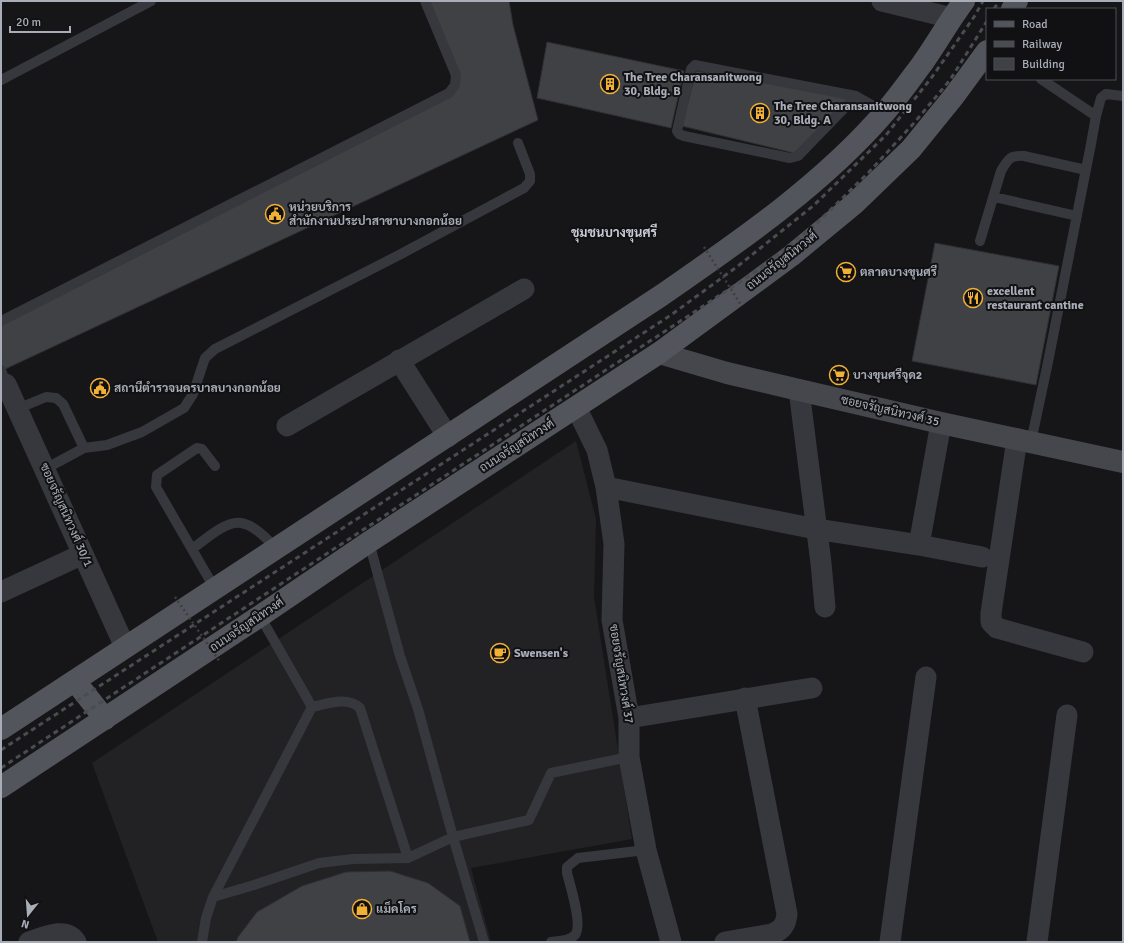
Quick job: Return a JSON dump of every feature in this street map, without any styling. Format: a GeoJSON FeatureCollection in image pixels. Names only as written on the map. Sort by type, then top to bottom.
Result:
{"type":"FeatureCollection","features":[{"type":"Feature","properties":{"kind":"main road"},"geometry":{"type":"LineString","coordinates":[[1,729],[448,437],[662,295],[761,225],[851,147],[884,112],[922,64],[960,7]]}},
{"type":"Feature","properties":{"kind":"main road","name":"ถนนจรัญสนิทวงศ์"},"geometry":{"type":"LineString","coordinates":[[1,787],[369,542],[660,352],[791,256],[854,204],[911,149],[954,96],[986,52]]}},
{"type":"Feature","properties":{"kind":"main road"},"geometry":{"type":"LineString","coordinates":[[75,680],[105,718]]}},
{"type":"Feature","properties":{"kind":"street"},"geometry":{"type":"LineString","coordinates":[[882,1],[960,7]]}},
{"type":"Feature","properties":{"kind":"street"},"geometry":{"type":"LineString","coordinates":[[287,426],[524,289]]}},
{"type":"Feature","properties":{"kind":"street","name":"ซอยจรัญสนิทวงศ์ 35"},"geometry":{"type":"LineString","coordinates":[[660,352],[727,373],[941,423],[1123,462]]}},
{"type":"Feature","properties":{"kind":"street"},"geometry":{"type":"LineString","coordinates":[[399,360],[448,437]]}},
{"type":"Feature","properties":{"kind":"street","name":"ซอยจรัญสนิทวงศ์ 30/1"},"geometry":{"type":"LineString","coordinates":[[3,377],[125,647]]}},
{"type":"Feature","properties":{"kind":"street"},"geometry":{"type":"LineString","coordinates":[[799,390],[825,607]]}},
{"type":"Feature","properties":{"kind":"street","name":"ซอยจรัญสนิทวงศ์ 37"},"geometry":{"type":"LineString","coordinates":[[576,407],[597,450],[606,487],[614,544],[612,620],[629,718],[629,757],[646,850],[671,942]]}},
{"type":"Feature","properties":{"kind":"street"},"geometry":{"type":"LineString","coordinates":[[919,544],[941,423]]}},
{"type":"Feature","properties":{"kind":"street"},"geometry":{"type":"LineString","coordinates":[[1024,441],[991,613],[991,622],[997,628],[1083,652]]}},
{"type":"Feature","properties":{"kind":"street"},"geometry":{"type":"LineString","coordinates":[[606,487],[816,529],[919,544],[982,557]]}},
{"type":"Feature","properties":{"kind":"street"},"geometry":{"type":"LineString","coordinates":[[1,592],[83,554]]}},
{"type":"Feature","properties":{"kind":"street"},"geometry":{"type":"LineString","coordinates":[[890,942],[926,677]]}},
{"type":"Feature","properties":{"kind":"street"},"geometry":{"type":"LineString","coordinates":[[629,718],[812,688]]}},
{"type":"Feature","properties":{"kind":"street"},"geometry":{"type":"LineString","coordinates":[[725,942],[772,934],[783,927],[786,922],[787,914],[745,698]]}},
{"type":"Feature","properties":{"kind":"street"},"geometry":{"type":"LineString","coordinates":[[1037,942],[1067,715]]}},
{"type":"Feature","properties":{"kind":"street"},"geometry":{"type":"LineString","coordinates":[[29,942],[54,934],[67,934],[73,937],[76,942]]}},
{"type":"Feature","properties":{"kind":"lane"},"geometry":{"type":"LineString","coordinates":[[1,80],[151,1]]}},
{"type":"Feature","properties":{"kind":"lane"},"geometry":{"type":"LineString","coordinates":[[1,321],[449,93],[455,86],[456,75],[425,1]]}},
{"type":"Feature","properties":{"kind":"lane"},"geometry":{"type":"LineString","coordinates":[[856,96],[808,147],[798,156],[794,157],[785,158],[684,136],[679,134],[677,131],[691,69],[695,65],[856,96],[884,112]]}},
{"type":"Feature","properties":{"kind":"lane"},"geometry":{"type":"LineString","coordinates":[[1042,80],[1096,116]]}},
{"type":"Feature","properties":{"kind":"lane"},"geometry":{"type":"LineString","coordinates":[[1024,441],[1048,362],[1078,216],[1096,116],[1101,98],[1106,94],[1123,96]]}},
{"type":"Feature","properties":{"kind":"lane"},"geometry":{"type":"LineString","coordinates":[[45,469],[84,448],[107,445],[142,432],[184,408],[193,394],[205,358],[215,349],[401,254],[524,188],[530,182],[530,174],[518,143]]}},
{"type":"Feature","properties":{"kind":"lane"},"geometry":{"type":"LineString","coordinates":[[980,241],[1001,171],[1007,161],[1015,156],[1024,156],[1086,170]]}},
{"type":"Feature","properties":{"kind":"lane"},"geometry":{"type":"LineString","coordinates":[[994,197],[1078,216]]}},
{"type":"Feature","properties":{"kind":"lane"},"geometry":{"type":"LineString","coordinates":[[17,409],[46,397],[56,398],[63,404],[84,448]]}},
{"type":"Feature","properties":{"kind":"lane"},"geometry":{"type":"LineString","coordinates":[[215,466],[202,449],[197,448],[157,475],[156,481],[156,487],[215,589]]}},
{"type":"Feature","properties":{"kind":"lane"},"geometry":{"type":"LineString","coordinates":[[192,549],[228,524],[241,522],[253,528],[277,548]]}},
{"type":"Feature","properties":{"kind":"lane"},"geometry":{"type":"LineString","coordinates":[[369,542],[400,656],[418,709],[453,837],[484,942]]}},
{"type":"Feature","properties":{"kind":"lane"},"geometry":{"type":"LineString","coordinates":[[260,616],[312,707]]}},
{"type":"Feature","properties":{"kind":"lane"},"geometry":{"type":"LineString","coordinates":[[312,707],[341,701],[360,708],[408,858]]}},
{"type":"Feature","properties":{"kind":"lane"},"geometry":{"type":"LineString","coordinates":[[202,942],[206,918],[213,897],[312,707]]}},
{"type":"Feature","properties":{"kind":"lane"},"geometry":{"type":"LineString","coordinates":[[213,897],[320,863],[353,859],[408,858],[453,837],[529,820],[552,772],[629,757]]}},
{"type":"Feature","properties":{"kind":"lane"},"geometry":{"type":"LineString","coordinates":[[551,942],[567,940],[575,935],[577,929],[577,916],[567,873],[567,867],[571,862],[578,858],[646,850]]}},
{"type":"Feature","properties":{"kind":"path"},"geometry":{"type":"LineString","coordinates":[[704,247],[741,305]]}},
{"type":"Feature","properties":{"kind":"path"},"geometry":{"type":"LineString","coordinates":[[175,597],[220,662]]}},
{"type":"Feature","properties":{"kind":"shaded area"},"geometry":{"type":"Polygon","coordinates":[[[576,441],[596,519],[594,597],[632,839],[471,868],[491,942],[158,942],[92,763],[576,441]]]}},
{"type":"Feature","properties":{"kind":"building","name":"หน่วยบริการ สำนักงานประปาสาขาบางกอกน้อย"},"geometry":{"type":"Polygon","coordinates":[[[425,1],[509,1],[513,25],[538,120],[1,371],[1,321],[455,85],[425,1]]]}},
{"type":"Feature","properties":{"kind":"building","name":"The Tree Charansanitwong 30, Bldg. B"},"geometry":{"type":"Polygon","coordinates":[[[547,42],[684,71],[671,128],[537,98],[547,42]]]}},
{"type":"Feature","properties":{"kind":"building","name":"The Tree Charansanitwong 30, Bldg. A"},"geometry":{"type":"Polygon","coordinates":[[[696,71],[776,84],[848,99],[794,153],[682,126],[696,71]]]}},
{"type":"Feature","properties":{"kind":"building"},"geometry":{"type":"Polygon","coordinates":[[[935,243],[1059,266],[1036,385],[912,361],[935,243]]]}},
{"type":"Feature","properties":{"kind":"building","name":"แม็คโคร"},"geometry":{"type":"Polygon","coordinates":[[[390,871],[428,883],[460,906],[470,942],[236,942],[238,937],[257,912],[302,886],[346,872],[390,871]]]}},
{"type":"Feature","properties":{"kind":"railway"},"geometry":{"type":"LineString","coordinates":[[1,750],[671,315],[738,266],[813,206],[886,135],[932,77],[974,17],[983,1]]}},
{"type":"Feature","properties":{"kind":"railway"},"geometry":{"type":"LineString","coordinates":[[995,8],[999,1]]}},
{"type":"Feature","properties":{"kind":"railway"},"geometry":{"type":"LineString","coordinates":[[1,768],[758,270],[815,225],[869,172],[914,123],[950,80],[986,23]]}},
{"type":"Feature","properties":{"kind":"place","name":"The Tree Charansanitwong 30, Bldg. B"},"geometry":{"type":"Point","coordinates":[610,84]}},
{"type":"Feature","properties":{"kind":"place","name":"The Tree Charansanitwong 30, Bldg. A"},"geometry":{"type":"Point","coordinates":[760,113]}},
{"type":"Feature","properties":{"kind":"place","name":"หน่วยบริการ สำนักงานประปาสาขาบางกอกน้อย"},"geometry":{"type":"Point","coordinates":[275,214]}},
{"type":"Feature","properties":{"kind":"place","name":"ตลาดบางขุนศรี"},"geometry":{"type":"Point","coordinates":[846,272]}},
{"type":"Feature","properties":{"kind":"place","name":"excellent restaurant cantine"},"geometry":{"type":"Point","coordinates":[973,298]}},
{"type":"Feature","properties":{"kind":"place","name":"บางขุนศรีจุด2"},"geometry":{"type":"Point","coordinates":[839,375]}},
{"type":"Feature","properties":{"kind":"place","name":"สถานีตำรวจนครบาลบางกอกน้อย"},"geometry":{"type":"Point","coordinates":[100,388]}},
{"type":"Feature","properties":{"kind":"place","name":"Swensen's"},"geometry":{"type":"Point","coordinates":[500,653]}},
{"type":"Feature","properties":{"kind":"place","name":"แม็คโคร"},"geometry":{"type":"Point","coordinates":[362,909]}},
{"type":"Feature","properties":{"kind":"district","name":"ชุมชนบางขุนศรี"},"geometry":{"type":"Point","coordinates":[614,233]}}]}
